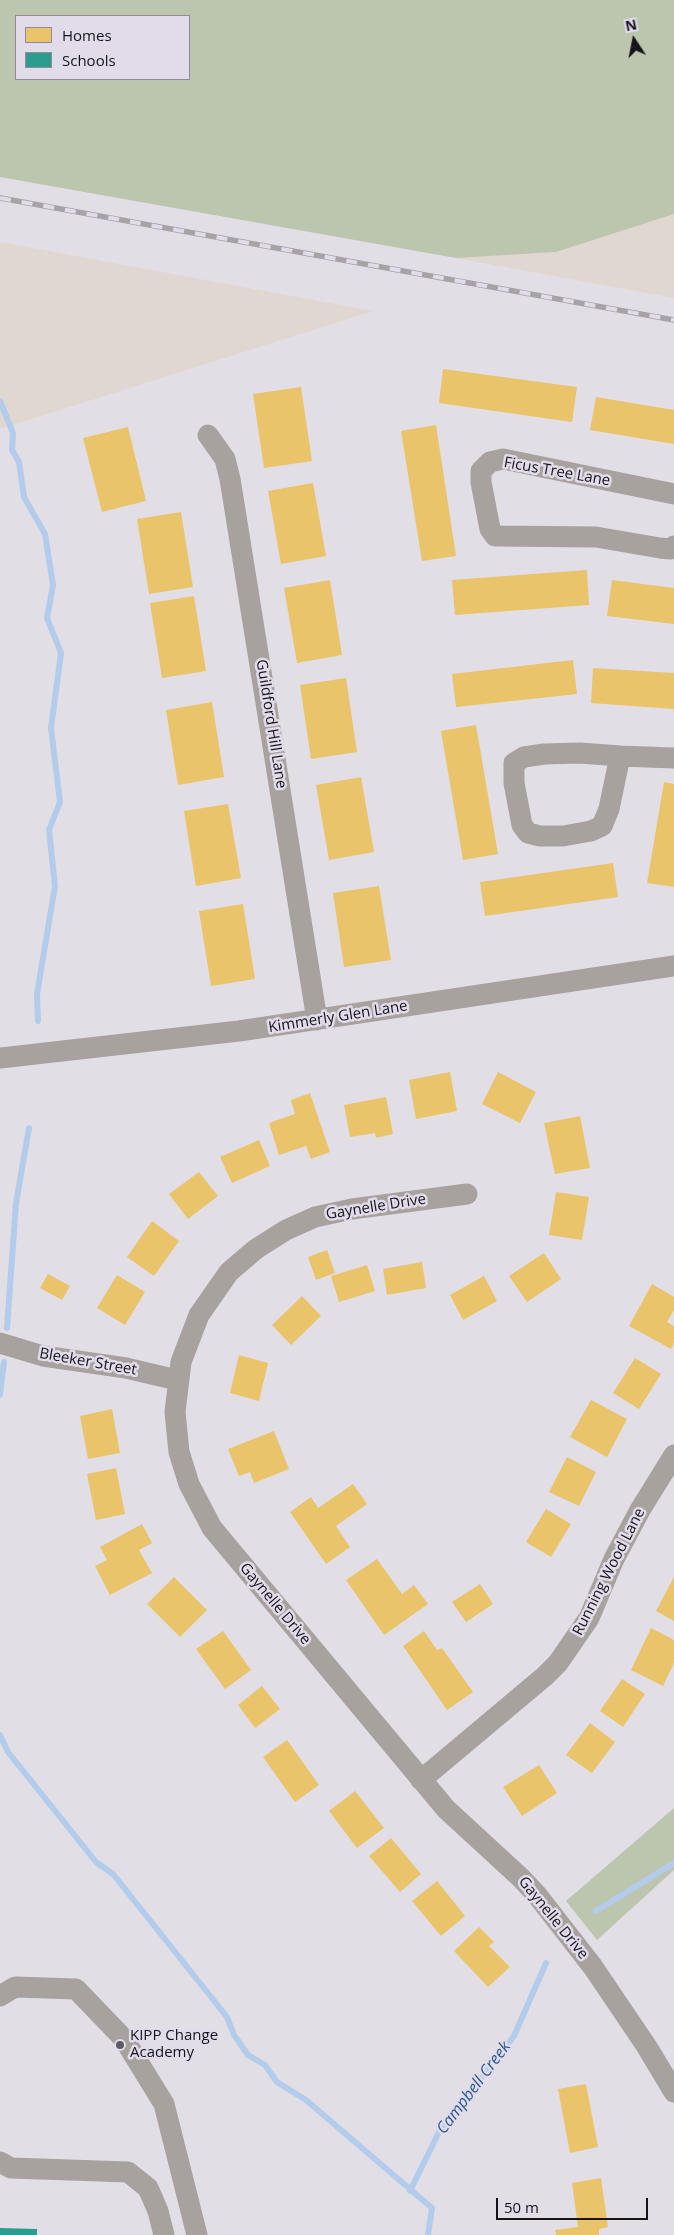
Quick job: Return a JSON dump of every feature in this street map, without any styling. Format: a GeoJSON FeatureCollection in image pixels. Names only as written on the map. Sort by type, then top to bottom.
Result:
{"type":"FeatureCollection","features":[{"type":"Feature","properties":{"kind":"street","name":"Guildford Hill Lane"},"geometry":{"type":"LineString","coordinates":[[208,435],[225,459],[230,479],[317,1020]]}},
{"type":"Feature","properties":{"kind":"street","name":"Ficus Tree Lane"},"geometry":{"type":"LineString","coordinates":[[674,494],[503,459],[490,462],[481,471],[480,482],[490,529],[495,536],[596,538],[660,548],[671,549],[674,546]]}},
{"type":"Feature","properties":{"kind":"street"},"geometry":{"type":"LineString","coordinates":[[620,756],[608,809],[602,826],[591,831],[563,836],[540,836],[528,833],[522,825],[514,783],[514,762],[524,757],[544,754],[620,756],[674,758]]}},
{"type":"Feature","properties":{"kind":"street","name":"Kimmerly Glen Lane"},"geometry":{"type":"LineString","coordinates":[[0,1058],[229,1033],[674,966]]}},
{"type":"Feature","properties":{"kind":"street","name":"Gaynelle Drive"},"geometry":{"type":"LineString","coordinates":[[467,1194],[352,1209],[315,1217],[286,1230],[256,1249],[230,1272],[199,1315],[185,1346],[177,1380],[175,1412],[179,1452],[189,1484],[212,1528],[446,1809],[537,1895],[593,1967],[647,2047],[674,2092]]}},
{"type":"Feature","properties":{"kind":"street","name":"Bleeker Street"},"geometry":{"type":"LineString","coordinates":[[0,1343],[43,1356],[126,1368],[177,1380]]}},
{"type":"Feature","properties":{"kind":"street","name":"Running Wood Lane"},"geometry":{"type":"LineString","coordinates":[[421,1780],[558,1663],[589,1618],[614,1559],[640,1510],[674,1455]]}},
{"type":"Feature","properties":{"kind":"street"},"geometry":{"type":"LineString","coordinates":[[0,1996],[15,1987],[76,1990],[124,2039],[164,2104],[197,2235]]}},
{"type":"Feature","properties":{"kind":"street"},"geometry":{"type":"LineString","coordinates":[[0,2162],[11,2168],[128,2172],[148,2188],[158,2211],[164,2235]]}},
{"type":"Feature","properties":{"kind":"shaded area"},"geometry":{"type":"Polygon","coordinates":[[[674,214],[674,298],[456,258],[556,252],[674,214]]]}},
{"type":"Feature","properties":{"kind":"shaded area"},"geometry":{"type":"Polygon","coordinates":[[[0,242],[373,311],[0,429],[0,242]]]}},
{"type":"Feature","properties":{"kind":"green space"},"geometry":{"type":"Polygon","coordinates":[[[0,0],[674,0],[674,214],[556,252],[456,258],[0,177],[0,0]]]}},
{"type":"Feature","properties":{"kind":"green space"},"geometry":{"type":"Polygon","coordinates":[[[674,1808],[674,1870],[597,1940],[566,1901],[674,1808]]]}},
{"type":"Feature","properties":{"kind":"building: Homes"},"geometry":{"type":"Polygon","coordinates":[[[443,369],[577,387],[572,422],[439,403],[443,369]]]}},
{"type":"Feature","properties":{"kind":"building: Homes"},"geometry":{"type":"Polygon","coordinates":[[[301,387],[312,461],[264,468],[253,394],[301,387]]]}},
{"type":"Feature","properties":{"kind":"building: Homes"},"geometry":{"type":"Polygon","coordinates":[[[596,397],[674,410],[674,444],[590,430],[596,397]]]}},
{"type":"Feature","properties":{"kind":"building: Homes"},"geometry":{"type":"Polygon","coordinates":[[[436,425],[456,556],[422,561],[401,431],[436,425]]]}},
{"type":"Feature","properties":{"kind":"building: Homes"},"geometry":{"type":"Polygon","coordinates":[[[128,427],[146,501],[102,512],[83,438],[128,427]]]}},
{"type":"Feature","properties":{"kind":"building: Homes"},"geometry":{"type":"Polygon","coordinates":[[[313,483],[326,556],[281,564],[268,491],[313,483]]]}},
{"type":"Feature","properties":{"kind":"building: Homes"},"geometry":{"type":"Polygon","coordinates":[[[181,512],[193,587],[149,594],[137,519],[181,512]]]}},
{"type":"Feature","properties":{"kind":"building: Homes"},"geometry":{"type":"Polygon","coordinates":[[[587,570],[589,605],[455,615],[452,580],[587,570]]]}},
{"type":"Feature","properties":{"kind":"building: Homes"},"geometry":{"type":"Polygon","coordinates":[[[330,580],[342,655],[297,663],[284,588],[330,580]]]}},
{"type":"Feature","properties":{"kind":"building: Homes"},"geometry":{"type":"Polygon","coordinates":[[[612,580],[674,588],[674,624],[607,616],[612,580]]]}},
{"type":"Feature","properties":{"kind":"building: Homes"},"geometry":{"type":"Polygon","coordinates":[[[194,596],[206,671],[162,678],[150,603],[194,596]]]}},
{"type":"Feature","properties":{"kind":"building: Homes"},"geometry":{"type":"Polygon","coordinates":[[[573,660],[577,694],[456,707],[452,674],[573,660]]]}},
{"type":"Feature","properties":{"kind":"building: Homes"},"geometry":{"type":"Polygon","coordinates":[[[593,668],[674,673],[674,709],[591,703],[593,668]]]}},
{"type":"Feature","properties":{"kind":"building: Homes"},"geometry":{"type":"Polygon","coordinates":[[[346,678],[357,752],[311,759],[300,685],[346,678]]]}},
{"type":"Feature","properties":{"kind":"building: Homes"},"geometry":{"type":"Polygon","coordinates":[[[212,702],[224,777],[178,785],[166,710],[212,702]]]}},
{"type":"Feature","properties":{"kind":"building: Homes"},"geometry":{"type":"Polygon","coordinates":[[[476,725],[498,854],[463,860],[441,731],[476,725]]]}},
{"type":"Feature","properties":{"kind":"building: Homes"},"geometry":{"type":"Polygon","coordinates":[[[361,777],[374,852],[329,860],[316,785],[361,777]]]}},
{"type":"Feature","properties":{"kind":"building: Homes"},"geometry":{"type":"Polygon","coordinates":[[[664,782],[674,784],[674,887],[647,883],[664,782]]]}},
{"type":"Feature","properties":{"kind":"building: Homes"},"geometry":{"type":"Polygon","coordinates":[[[228,804],[241,878],[196,886],[184,811],[228,804]]]}},
{"type":"Feature","properties":{"kind":"building: Homes"},"geometry":{"type":"Polygon","coordinates":[[[613,863],[618,897],[485,916],[480,882],[613,863]]]}},
{"type":"Feature","properties":{"kind":"building: Homes"},"geometry":{"type":"Polygon","coordinates":[[[379,886],[391,960],[344,967],[333,893],[379,886]]]}},
{"type":"Feature","properties":{"kind":"building: Homes"},"geometry":{"type":"Polygon","coordinates":[[[243,904],[255,979],[211,986],[199,911],[243,904]]]}},
{"type":"Feature","properties":{"kind":"building: Homes"},"geometry":{"type":"Polygon","coordinates":[[[450,1072],[457,1111],[416,1119],[409,1080],[450,1072]]]}},
{"type":"Feature","properties":{"kind":"building: Homes"},"geometry":{"type":"Polygon","coordinates":[[[498,1072],[536,1092],[520,1123],[482,1104],[498,1072]]]}},
{"type":"Feature","properties":{"kind":"building: Homes"},"geometry":{"type":"Polygon","coordinates":[[[310,1093],[330,1152],[311,1159],[306,1146],[279,1155],[269,1123],[295,1114],[291,1100],[310,1093]]]}},
{"type":"Feature","properties":{"kind":"building: Homes"},"geometry":{"type":"Polygon","coordinates":[[[386,1097],[393,1134],[376,1138],[375,1133],[350,1137],[344,1105],[386,1097]]]}},
{"type":"Feature","properties":{"kind":"building: Homes"},"geometry":{"type":"Polygon","coordinates":[[[580,1116],[590,1168],[555,1174],[544,1123],[580,1116]]]}},
{"type":"Feature","properties":{"kind":"building: Homes"},"geometry":{"type":"Polygon","coordinates":[[[259,1140],[270,1166],[232,1183],[220,1157],[259,1140]]]}},
{"type":"Feature","properties":{"kind":"building: Homes"},"geometry":{"type":"Polygon","coordinates":[[[199,1172],[218,1196],[188,1219],[169,1194],[199,1172]]]}},
{"type":"Feature","properties":{"kind":"building: Homes"},"geometry":{"type":"Polygon","coordinates":[[[556,1192],[589,1197],[582,1240],[549,1235],[556,1192]]]}},
{"type":"Feature","properties":{"kind":"building: Homes"},"geometry":{"type":"Polygon","coordinates":[[[152,1221],[179,1241],[154,1276],[127,1257],[152,1221]]]}},
{"type":"Feature","properties":{"kind":"building: Homes"},"geometry":{"type":"Polygon","coordinates":[[[327,1250],[335,1273],[316,1280],[308,1257],[327,1250]]]}},
{"type":"Feature","properties":{"kind":"building: Homes"},"geometry":{"type":"Polygon","coordinates":[[[544,1253],[561,1279],[527,1302],[509,1276],[544,1253]]]}},
{"type":"Feature","properties":{"kind":"building: Homes"},"geometry":{"type":"Polygon","coordinates":[[[422,1262],[426,1288],[387,1295],[383,1269],[422,1262]]]}},
{"type":"Feature","properties":{"kind":"building: Homes"},"geometry":{"type":"Polygon","coordinates":[[[367,1265],[375,1291],[339,1302],[331,1276],[367,1265]]]}},
{"type":"Feature","properties":{"kind":"building: Homes"},"geometry":{"type":"Polygon","coordinates":[[[48,1274],[70,1286],[62,1300],[40,1288],[48,1274]]]}},
{"type":"Feature","properties":{"kind":"building: Homes"},"geometry":{"type":"Polygon","coordinates":[[[117,1275],[145,1292],[125,1325],[97,1308],[117,1275]]]}},
{"type":"Feature","properties":{"kind":"building: Homes"},"geometry":{"type":"Polygon","coordinates":[[[484,1276],[497,1301],[463,1320],[450,1295],[484,1276]]]}},
{"type":"Feature","properties":{"kind":"building: Homes"},"geometry":{"type":"Polygon","coordinates":[[[652,1284],[674,1297],[674,1310],[667,1322],[674,1326],[674,1343],[671,1349],[629,1326],[652,1284]]]}},
{"type":"Feature","properties":{"kind":"building: Homes"},"geometry":{"type":"Polygon","coordinates":[[[302,1296],[321,1316],[291,1345],[272,1325],[302,1296]]]}},
{"type":"Feature","properties":{"kind":"building: Homes"},"geometry":{"type":"Polygon","coordinates":[[[239,1355],[268,1363],[259,1401],[230,1393],[239,1355]]]}},
{"type":"Feature","properties":{"kind":"building: Homes"},"geometry":{"type":"Polygon","coordinates":[[[635,1358],[661,1374],[639,1409],[613,1393],[635,1358]]]}},
{"type":"Feature","properties":{"kind":"building: Homes"},"geometry":{"type":"Polygon","coordinates":[[[591,1400],[627,1419],[607,1457],[570,1437],[591,1400]]]}},
{"type":"Feature","properties":{"kind":"building: Homes"},"geometry":{"type":"Polygon","coordinates":[[[112,1409],[120,1453],[88,1459],[80,1416],[112,1409]]]}},
{"type":"Feature","properties":{"kind":"building: Homes"},"geometry":{"type":"Polygon","coordinates":[[[274,1431],[289,1469],[254,1483],[250,1472],[239,1476],[228,1449],[274,1431]]]}},
{"type":"Feature","properties":{"kind":"building: Homes"},"geometry":{"type":"Polygon","coordinates":[[[567,1457],[596,1472],[579,1506],[549,1492],[567,1457]]]}},
{"type":"Feature","properties":{"kind":"building: Homes"},"geometry":{"type":"Polygon","coordinates":[[[116,1468],[125,1514],[96,1520],[87,1474],[116,1468]]]}},
{"type":"Feature","properties":{"kind":"building: Homes"},"geometry":{"type":"Polygon","coordinates":[[[353,1484],[367,1504],[336,1526],[350,1547],[326,1564],[290,1512],[311,1497],[318,1508],[353,1484]]]}},
{"type":"Feature","properties":{"kind":"building: Homes"},"geometry":{"type":"Polygon","coordinates":[[[546,1509],[571,1524],[551,1557],[526,1542],[546,1509]]]}},
{"type":"Feature","properties":{"kind":"building: Homes"},"geometry":{"type":"Polygon","coordinates":[[[142,1524],[152,1543],[139,1550],[152,1573],[110,1595],[95,1566],[107,1560],[100,1547],[142,1524]]]}},
{"type":"Feature","properties":{"kind":"building: Homes"},"geometry":{"type":"Polygon","coordinates":[[[377,1559],[402,1594],[414,1585],[428,1604],[384,1635],[346,1580],[377,1559]]]}},
{"type":"Feature","properties":{"kind":"building: Homes"},"geometry":{"type":"Polygon","coordinates":[[[174,1577],[207,1610],[180,1637],[147,1604],[174,1577]]]}},
{"type":"Feature","properties":{"kind":"building: Homes"},"geometry":{"type":"Polygon","coordinates":[[[674,1577],[674,1621],[656,1611],[674,1577]]]}},
{"type":"Feature","properties":{"kind":"building: Homes"},"geometry":{"type":"Polygon","coordinates":[[[480,1584],[493,1604],[466,1622],[452,1602],[480,1584]]]}},
{"type":"Feature","properties":{"kind":"building: Homes"},"geometry":{"type":"Polygon","coordinates":[[[651,1628],[674,1640],[674,1663],[663,1686],[631,1670],[651,1628]]]}},
{"type":"Feature","properties":{"kind":"building: Homes"},"geometry":{"type":"Polygon","coordinates":[[[223,1631],[251,1670],[225,1689],[196,1649],[223,1631]]]}},
{"type":"Feature","properties":{"kind":"building: Homes"},"geometry":{"type":"Polygon","coordinates":[[[424,1631],[437,1650],[442,1648],[473,1692],[447,1710],[403,1646],[424,1631]]]}},
{"type":"Feature","properties":{"kind":"building: Homes"},"geometry":{"type":"Polygon","coordinates":[[[622,1679],[645,1694],[623,1727],[600,1711],[622,1679]]]}},
{"type":"Feature","properties":{"kind":"building: Homes"},"geometry":{"type":"Polygon","coordinates":[[[262,1686],[280,1709],[255,1728],[238,1705],[262,1686]]]}},
{"type":"Feature","properties":{"kind":"building: Homes"},"geometry":{"type":"Polygon","coordinates":[[[590,1723],[615,1742],[592,1773],[566,1755],[590,1723]]]}},
{"type":"Feature","properties":{"kind":"building: Homes"},"geometry":{"type":"Polygon","coordinates":[[[287,1740],[319,1785],[295,1802],[263,1757],[287,1740]]]}},
{"type":"Feature","properties":{"kind":"building: Homes"},"geometry":{"type":"Polygon","coordinates":[[[539,1765],[557,1793],[522,1816],[503,1787],[539,1765]]]}},
{"type":"Feature","properties":{"kind":"building: Homes"},"geometry":{"type":"Polygon","coordinates":[[[355,1791],[384,1828],[357,1848],[329,1811],[355,1791]]]}},
{"type":"Feature","properties":{"kind":"building: Homes"},"geometry":{"type":"Polygon","coordinates":[[[391,1838],[421,1874],[400,1892],[369,1856],[391,1838]]]}},
{"type":"Feature","properties":{"kind":"building: Homes"},"geometry":{"type":"Polygon","coordinates":[[[437,1881],[465,1916],[441,1936],[412,1901],[437,1881]]]}},
{"type":"Feature","properties":{"kind":"building: Homes"},"geometry":{"type":"Polygon","coordinates":[[[479,1927],[494,1942],[489,1946],[510,1967],[488,1987],[454,1951],[479,1927]]]}},
{"type":"Feature","properties":{"kind":"building: Homes"},"geometry":{"type":"Polygon","coordinates":[[[586,2084],[598,2147],[570,2153],[558,2089],[586,2084]]]}},
{"type":"Feature","properties":{"kind":"building: Homes"},"geometry":{"type":"Polygon","coordinates":[[[601,2178],[608,2227],[599,2229],[599,2235],[556,2235],[555,2230],[578,2227],[572,2183],[601,2178]]]}},
{"type":"Feature","properties":{"kind":"building: Schools"},"geometry":{"type":"Polygon","coordinates":[[[0,2228],[37,2229],[37,2235],[0,2235],[0,2228]]]}},
{"type":"Feature","properties":{"kind":"waterway"},"geometry":{"type":"LineString","coordinates":[[0,401],[13,433],[12,450],[19,462],[24,497],[45,534],[53,585],[47,618],[61,653],[51,728],[60,802],[49,830],[55,886],[37,994],[38,1021]]}},
{"type":"Feature","properties":{"kind":"waterway"},"geometry":{"type":"LineString","coordinates":[[7,1328],[16,1203],[29,1128]]}},
{"type":"Feature","properties":{"kind":"waterway"},"geometry":{"type":"LineString","coordinates":[[0,1395],[4,1362]]}},
{"type":"Feature","properties":{"kind":"waterway"},"geometry":{"type":"LineString","coordinates":[[0,1735],[8,1752],[96,1862],[113,1874],[227,2017],[234,2035],[248,2055],[265,2065],[277,2082],[306,2100],[432,2208],[428,2235]]}},
{"type":"Feature","properties":{"kind":"waterway","name":"Campbell Creek"},"geometry":{"type":"LineString","coordinates":[[596,1911],[674,1863]]}},
{"type":"Feature","properties":{"kind":"waterway","name":"Campbell Creek"},"geometry":{"type":"LineString","coordinates":[[410,2191],[440,2130],[514,2036],[546,1963]]}},
{"type":"Feature","properties":{"kind":"railway"},"geometry":{"type":"LineString","coordinates":[[0,198],[674,320]]}},
{"type":"Feature","properties":{"kind":"place","name":"KIPP Change Academy"},"geometry":{"type":"Point","coordinates":[120,2045]}}]}
